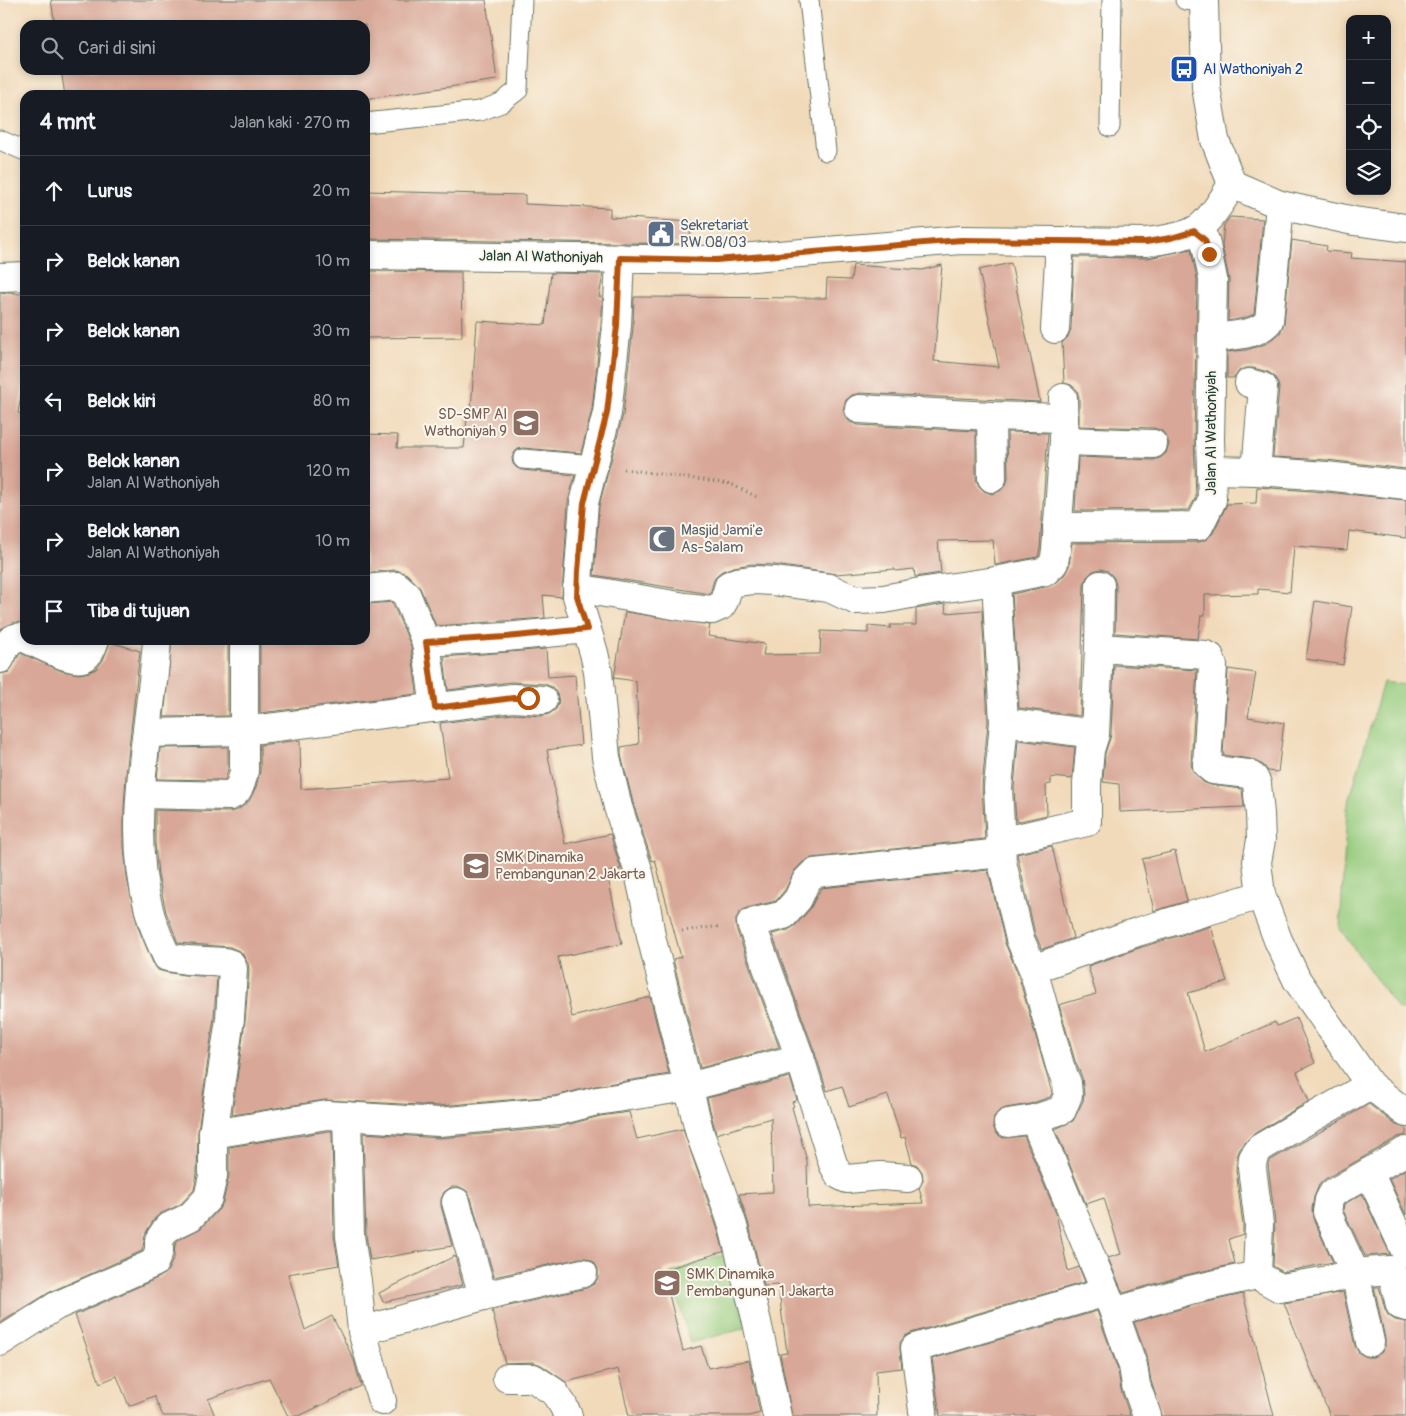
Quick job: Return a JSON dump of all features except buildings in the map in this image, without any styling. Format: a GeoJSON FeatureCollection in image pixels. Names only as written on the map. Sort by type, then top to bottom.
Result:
{"type":"FeatureCollection","features":[{"type":"Feature","properties":{"kind":"street"},"geometry":{"type":"LineString","coordinates":[[1198,1],[1206,87],[1215,140],[1232,184],[1280,205],[1354,221],[1406,228]]}},
{"type":"Feature","properties":{"kind":"street","name":"Jalan Al Wathoniyah"},"geometry":{"type":"LineString","coordinates":[[370,255],[716,260],[961,240],[1146,242],[1171,238],[1194,231],[1218,208],[1232,184]]}},
{"type":"Feature","properties":{"kind":"street"},"geometry":{"type":"LineString","coordinates":[[1212,338],[1255,332],[1264,327],[1269,321],[1280,205]]}},
{"type":"Feature","properties":{"kind":"street","name":"Jalan Al Wathoniyah"},"geometry":{"type":"LineString","coordinates":[[1057,527],[1199,526],[1212,500],[1210,440],[1212,279],[1205,240],[1194,231]]}},
{"type":"Feature","properties":{"kind":"street"},"geometry":{"type":"LineString","coordinates":[[1055,329],[1059,260],[1058,241]]}},
{"type":"Feature","properties":{"kind":"street"},"geometry":{"type":"LineString","coordinates":[[620,258],[617,326],[607,413],[584,503],[577,596],[598,671],[606,757],[618,807],[639,873],[651,936],[700,1134],[733,1226],[777,1416]]}},
{"type":"Feature","properties":{"kind":"street"},"geometry":{"type":"LineString","coordinates":[[0,276],[20,276]]}},
{"type":"Feature","properties":{"kind":"street"},"geometry":{"type":"LineString","coordinates":[[1249,383],[1263,387],[1256,471]]}},
{"type":"Feature","properties":{"kind":"street"},"geometry":{"type":"LineString","coordinates":[[859,409],[1064,419],[1153,444]]}},
{"type":"Feature","properties":{"kind":"street"},"geometry":{"type":"LineString","coordinates":[[991,416],[992,478]]}},
{"type":"Feature","properties":{"kind":"street"},"geometry":{"type":"LineString","coordinates":[[577,588],[712,610],[721,606],[729,585],[736,582],[773,581],[830,588],[855,600],[884,599],[926,590],[996,581],[1046,571],[1054,563],[1056,550],[1064,419]]}},
{"type":"Feature","properties":{"kind":"street"},"geometry":{"type":"LineString","coordinates":[[1212,470],[1326,476],[1406,485]]}},
{"type":"Feature","properties":{"kind":"street"},"geometry":{"type":"LineString","coordinates":[[996,581],[1004,722],[998,788],[1001,847],[1020,939],[1033,970],[1060,1066],[1067,1083],[1068,1095],[1062,1110],[1034,1119],[1008,1123]]}},
{"type":"Feature","properties":{"kind":"street"},"geometry":{"type":"LineString","coordinates":[[908,1178],[881,1176],[847,1179],[839,1175],[832,1164],[800,1058],[751,923],[784,915],[798,899],[806,881],[814,873],[1001,847],[1088,822],[1087,784],[1090,750],[1095,734],[1100,585]]}},
{"type":"Feature","properties":{"kind":"street"},"geometry":{"type":"LineString","coordinates":[[370,589],[398,586],[406,594],[426,642],[435,708]]}},
{"type":"Feature","properties":{"kind":"street"},"geometry":{"type":"LineString","coordinates":[[426,642],[587,629]]}},
{"type":"Feature","properties":{"kind":"street"},"geometry":{"type":"LineString","coordinates":[[0,659],[12,638],[20,637]]}},
{"type":"Feature","properties":{"kind":"street"},"geometry":{"type":"LineString","coordinates":[[41,645],[74,659],[85,657],[93,645]]}},
{"type":"Feature","properties":{"kind":"street"},"geometry":{"type":"LineString","coordinates":[[0,1342],[56,1306],[154,1263],[159,1251],[159,1240],[167,1228],[190,1217],[208,1198],[213,1176],[213,1134],[230,1019],[232,969],[231,964],[225,962],[167,957],[148,909],[140,856],[138,820],[156,645]]}},
{"type":"Feature","properties":{"kind":"street"},"geometry":{"type":"LineString","coordinates":[[141,794],[235,795],[240,786],[244,771],[244,645]]}},
{"type":"Feature","properties":{"kind":"street"},"geometry":{"type":"LineString","coordinates":[[1099,648],[1206,655],[1210,657],[1213,666],[1208,765],[1213,770],[1248,774],[1254,778],[1257,784],[1260,814],[1260,840],[1257,862],[1261,895],[1278,940],[1297,980],[1370,1085],[1406,1113]]}},
{"type":"Feature","properties":{"kind":"street"},"geometry":{"type":"LineString","coordinates":[[147,733],[243,731],[513,698],[544,700]]}},
{"type":"Feature","properties":{"kind":"street"},"geometry":{"type":"LineString","coordinates":[[1004,722],[1095,734]]}},
{"type":"Feature","properties":{"kind":"street"},"geometry":{"type":"LineString","coordinates":[[1033,970],[1137,932],[1261,895]]}},
{"type":"Feature","properties":{"kind":"street"},"geometry":{"type":"LineString","coordinates":[[213,1134],[327,1115],[439,1122],[558,1111],[597,1101],[688,1087],[800,1058]]}},
{"type":"Feature","properties":{"kind":"street"},"geometry":{"type":"LineString","coordinates":[[1257,1275],[1259,1224],[1252,1158],[1260,1148],[1370,1085]]}},
{"type":"Feature","properties":{"kind":"street"},"geometry":{"type":"LineString","coordinates":[[347,1116],[350,1236],[362,1331],[382,1401]]}},
{"type":"Feature","properties":{"kind":"street"},"geometry":{"type":"LineString","coordinates":[[1034,1119],[1110,1302],[1133,1366],[1136,1386],[1147,1416]]}},
{"type":"Feature","properties":{"kind":"street"},"geometry":{"type":"LineString","coordinates":[[1370,1342],[1355,1273],[1327,1212],[1329,1200],[1333,1193],[1406,1151]]}},
{"type":"Feature","properties":{"kind":"street"},"geometry":{"type":"LineString","coordinates":[[1369,1172],[1406,1253]]}},
{"type":"Feature","properties":{"kind":"street"},"geometry":{"type":"LineString","coordinates":[[456,1202],[483,1296]]}},
{"type":"Feature","properties":{"kind":"street"},"geometry":{"type":"LineString","coordinates":[[923,1411],[915,1348],[1110,1302],[1190,1290],[1257,1275],[1280,1288],[1323,1281],[1355,1273],[1390,1270],[1400,1305],[1406,1307]]}},
{"type":"Feature","properties":{"kind":"street"},"geometry":{"type":"LineString","coordinates":[[362,1331],[483,1296],[584,1273]]}},
{"type":"Feature","properties":{"kind":"street"},"geometry":{"type":"LineString","coordinates":[[507,1378],[533,1378],[554,1392],[564,1405],[568,1416]]}},
{"type":"Feature","properties":{"kind":"lane"},"geometry":{"type":"LineString","coordinates":[[370,122],[480,111],[501,103],[518,90],[522,0]]}},
{"type":"Feature","properties":{"kind":"lane"},"geometry":{"type":"LineString","coordinates":[[809,0],[826,151]]}},
{"type":"Feature","properties":{"kind":"lane"},"geometry":{"type":"LineString","coordinates":[[1110,127],[1112,0]]}},
{"type":"Feature","properties":{"kind":"lane"},"geometry":{"type":"LineString","coordinates":[[0,140],[20,149]]}},
{"type":"Feature","properties":{"kind":"lane"},"geometry":{"type":"LineString","coordinates":[[523,459],[594,465]]}},
{"type":"Feature","properties":{"kind":"path"},"geometry":{"type":"LineString","coordinates":[[594,465],[731,484],[758,498]]}},
{"type":"Feature","properties":{"kind":"path"},"geometry":{"type":"LineString","coordinates":[[651,936],[751,923]]}},
{"type":"Feature","properties":{"kind":"green space"},"geometry":{"type":"Polygon","coordinates":[[[1383,682],[1406,685],[1406,1012],[1397,1008],[1340,929],[1347,809],[1383,682]]]}},
{"type":"Feature","properties":{"kind":"green space"},"geometry":{"type":"Polygon","coordinates":[[[726,1254],[746,1328],[690,1343],[671,1273],[726,1254]]]}},
{"type":"Feature","properties":{"kind":"place","name":"Al Wathoniyah 2"},"geometry":{"type":"Point","coordinates":[1184,69]}},
{"type":"Feature","properties":{"kind":"place","name":"Sekretariat RW 08/03"},"geometry":{"type":"Point","coordinates":[661,234]}},
{"type":"Feature","properties":{"kind":"place","name":"SD-SMP Al Wathoniyah 9"},"geometry":{"type":"Point","coordinates":[526,423]}},
{"type":"Feature","properties":{"kind":"place","name":"Masjid Jami'e As-Salam"},"geometry":{"type":"Point","coordinates":[662,539]}},
{"type":"Feature","properties":{"kind":"place","name":"SMK Dinamika Pembangunan 2 Jakarta"},"geometry":{"type":"Point","coordinates":[476,866]}},
{"type":"Feature","properties":{"kind":"place","name":"SMK Dinamika Pembangunan 1 Jakarta"},"geometry":{"type":"Point","coordinates":[667,1283]}},
{"type":"Feature","properties":{"kind":"route"},"geometry":{"type":"LineString","coordinates":[[528,698],[513,698],[435,708],[426,642],[587,629],[577,596],[584,503],[607,413],[617,326],[620,258],[716,260],[799,255],[961,240],[1146,242],[1171,238],[1194,231],[1205,240],[1209,254]]}}]}
